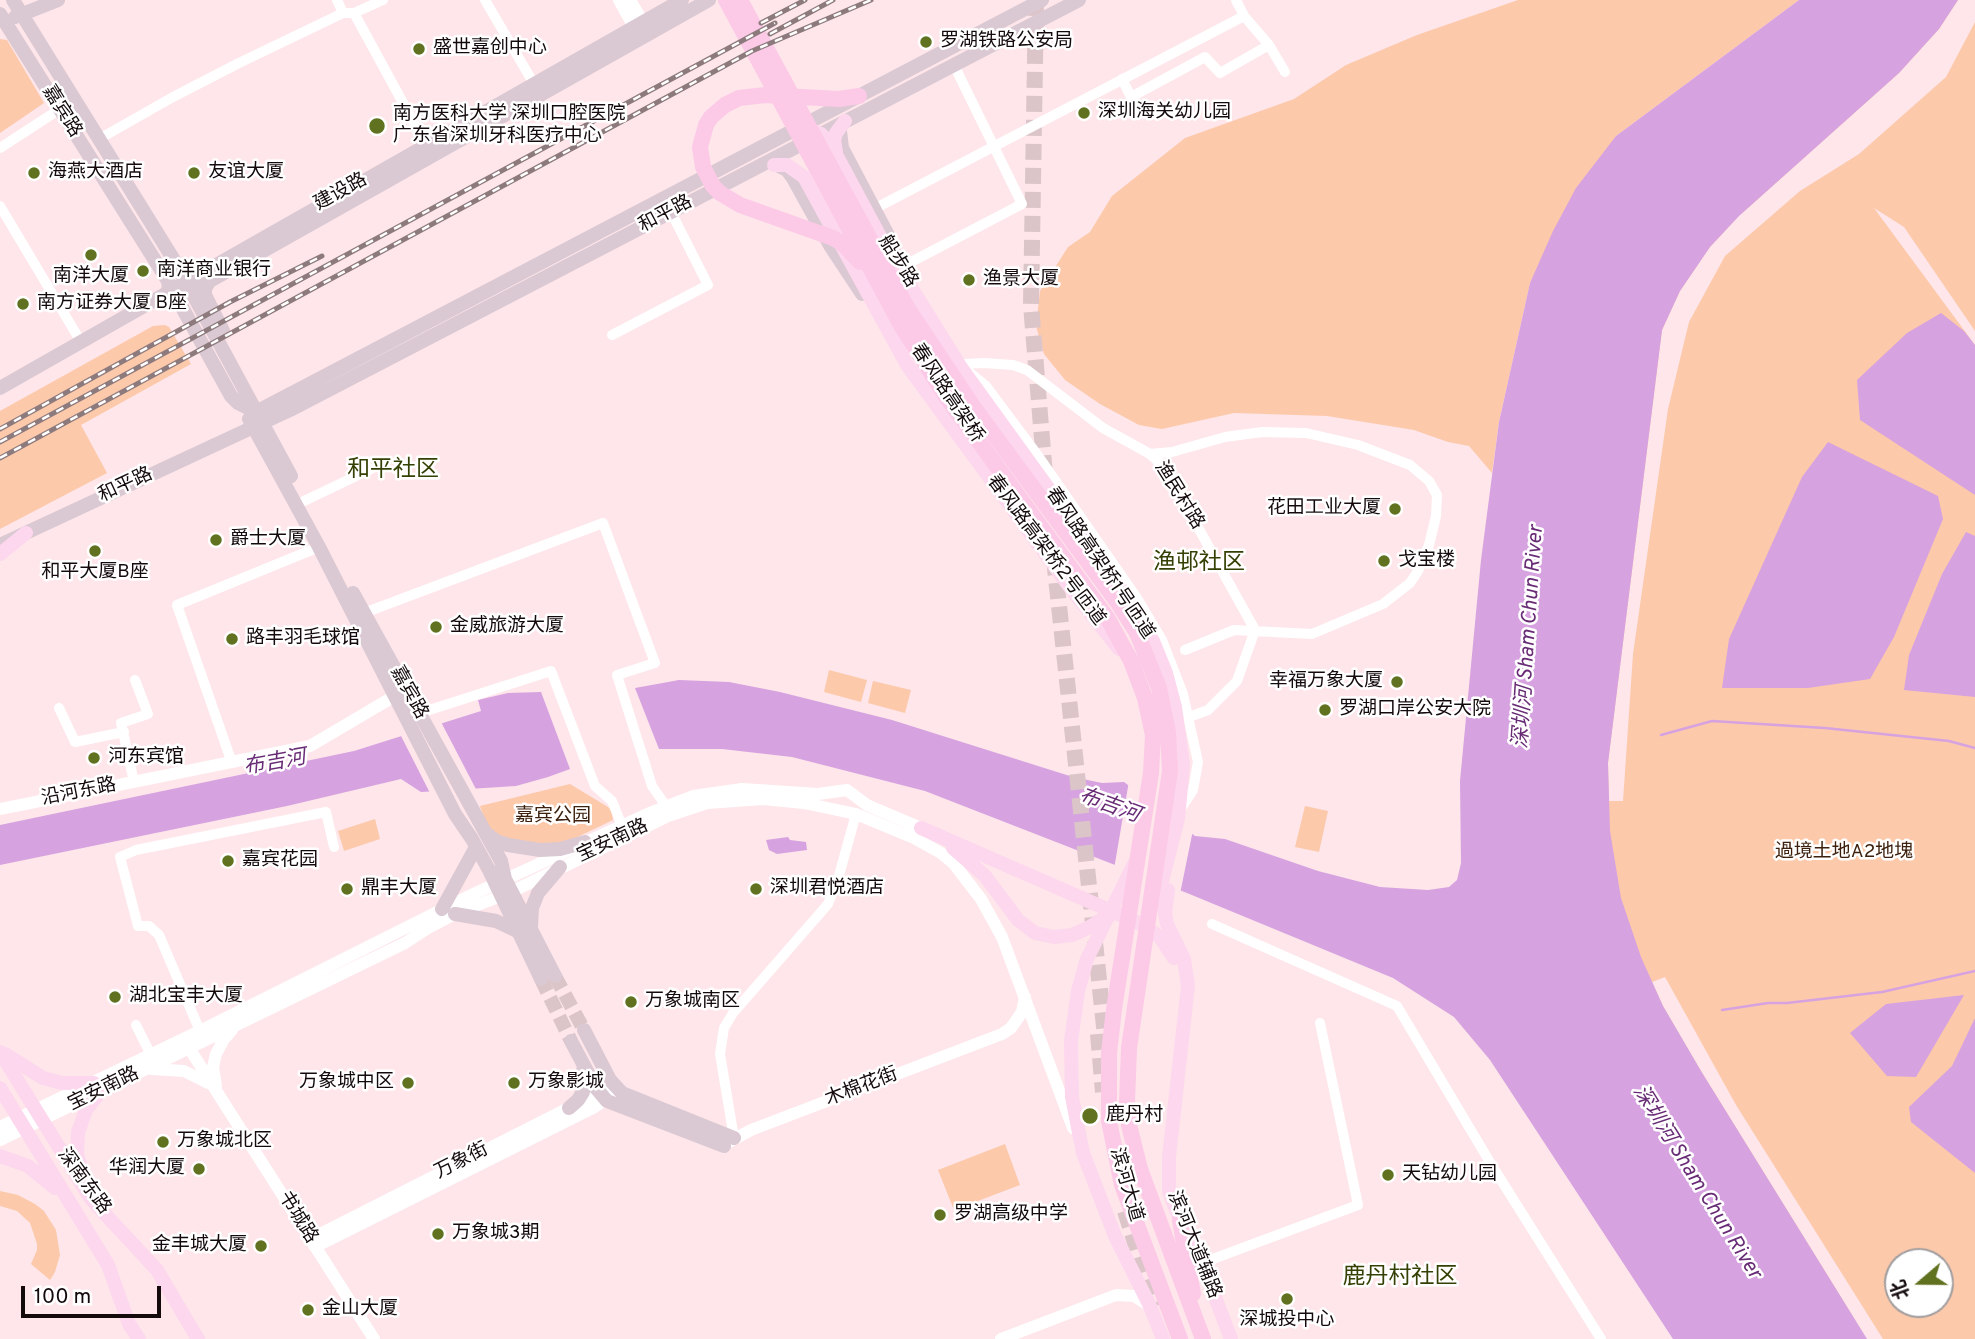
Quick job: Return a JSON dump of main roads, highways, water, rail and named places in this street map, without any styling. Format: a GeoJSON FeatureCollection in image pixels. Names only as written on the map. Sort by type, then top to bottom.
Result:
{"type":"FeatureCollection","features":[{"type":"Feature","properties":{"kind":"highway","name":"春风路高架桥"},"geometry":{"type":"LineString","coordinates":[[726,0],[882,292],[944,395],[1108,619],[1131,661],[1140,683],[1153,735],[1150,783],[1139,853]]}},
{"type":"Feature","properties":{"kind":"highway","name":"春风路高架桥"},"geometry":{"type":"LineString","coordinates":[[740,0],[928,341],[1118,603],[1137,634],[1152,667],[1165,710],[1170,752],[1157,909]]}},
{"type":"Feature","properties":{"kind":"highway"},"geometry":{"type":"LineString","coordinates":[[859,96],[838,99],[746,96],[724,105],[706,125],[700,147],[701,157],[713,186],[730,200],[824,234],[843,244],[854,254],[882,292]]}},
{"type":"Feature","properties":{"kind":"highway","name":"滨河大道"},"geometry":{"type":"LineString","coordinates":[[1139,853],[1127,896],[1114,1009],[1109,1054],[1109,1121],[1122,1185],[1180,1339]]}},
{"type":"Feature","properties":{"kind":"highway","name":"滨河大道"},"geometry":{"type":"LineString","coordinates":[[1157,909],[1143,949],[1129,1048],[1126,1078],[1129,1125],[1149,1198],[1200,1332]]}},
{"type":"Feature","properties":{"kind":"highway"},"geometry":{"type":"LineString","coordinates":[[1180,1220],[1200,1332]]}},
{"type":"Feature","properties":{"kind":"main road"},"geometry":{"type":"LineString","coordinates":[[0,2],[6,0]]}},
{"type":"Feature","properties":{"kind":"main road","name":"嘉宾路"},"geometry":{"type":"LineString","coordinates":[[13,0],[186,282],[200,298],[257,421],[394,697],[455,814],[503,888],[548,978]]}},
{"type":"Feature","properties":{"kind":"main road"},"geometry":{"type":"LineString","coordinates":[[1,19],[22,15],[58,0]]}},
{"type":"Feature","properties":{"kind":"main road","name":"建设路"},"geometry":{"type":"LineString","coordinates":[[2,388],[682,0]]}},
{"type":"Feature","properties":{"kind":"main road","name":"建设路"},"geometry":{"type":"LineString","coordinates":[[200,298],[196,290],[210,281],[709,0]]}},
{"type":"Feature","properties":{"kind":"main road","name":"和平路"},"geometry":{"type":"LineString","coordinates":[[257,421],[799,127],[1042,0]]}},
{"type":"Feature","properties":{"kind":"main road","name":"和平路"},"geometry":{"type":"LineString","coordinates":[[0,545],[257,421],[671,212],[1079,0]]}},
{"type":"Feature","properties":{"kind":"main road","name":"嘉宾路"},"geometry":{"type":"LineString","coordinates":[[1,19],[168,281],[166,294],[172,294],[178,300],[231,396],[257,421],[304,501],[469,807],[501,861],[503,888]]}},
{"type":"Feature","properties":{"kind":"main road"},"geometry":{"type":"LineString","coordinates":[[837,157],[835,133],[845,121]]}},
{"type":"Feature","properties":{"kind":"main road"},"geometry":{"type":"LineString","coordinates":[[845,121],[840,131],[840,144],[889,237],[897,263]]}},
{"type":"Feature","properties":{"kind":"main road"},"geometry":{"type":"LineString","coordinates":[[799,127],[821,134]]}},
{"type":"Feature","properties":{"kind":"main road","name":"船步路"},"geometry":{"type":"LineString","coordinates":[[821,134],[837,157],[883,242],[960,366]]}},
{"type":"Feature","properties":{"kind":"main road"},"geometry":{"type":"LineString","coordinates":[[753,169],[774,164]]}},
{"type":"Feature","properties":{"kind":"main road","name":"船步路"},"geometry":{"type":"LineString","coordinates":[[774,164],[793,168],[804,177],[881,321],[922,386]]}},
{"type":"Feature","properties":{"kind":"main road","name":"船步路"},"geometry":{"type":"LineString","coordinates":[[774,164],[790,173],[831,247],[881,321]]}},
{"type":"Feature","properties":{"kind":"main road"},"geometry":{"type":"LineString","coordinates":[[814,195],[813,178],[821,168],[834,166],[848,178]]}},
{"type":"Feature","properties":{"kind":"main road"},"geometry":{"type":"LineString","coordinates":[[848,260],[861,268],[875,265],[884,254],[883,242]]}},
{"type":"Feature","properties":{"kind":"main road","name":"春风路高架桥1号匝道"},"geometry":{"type":"LineString","coordinates":[[960,366],[1140,619],[1166,673],[1186,734],[1179,815]]}},
{"type":"Feature","properties":{"kind":"main road","name":"春风路高架桥2号匝道"},"geometry":{"type":"LineString","coordinates":[[922,386],[1075,594],[1119,649],[1140,683]]}},
{"type":"Feature","properties":{"kind":"main road"},"geometry":{"type":"LineString","coordinates":[[0,537],[26,533]]}},
{"type":"Feature","properties":{"kind":"main road"},"geometry":{"type":"LineString","coordinates":[[0,554],[26,533]]}},
{"type":"Feature","properties":{"kind":"main road","name":"滨河大道辅路"},"geometry":{"type":"LineString","coordinates":[[1179,815],[1157,909],[1184,959],[1188,978],[1168,1157],[1169,1192],[1202,1263],[1231,1339]]}},
{"type":"Feature","properties":{"kind":"main road"},"geometry":{"type":"LineString","coordinates":[[1127,896],[1108,914],[1090,927],[1060,937],[1041,935],[1018,920],[991,883],[972,863],[950,845],[921,828],[970,849],[1139,923],[1151,929],[1168,947],[1175,960],[1180,985],[1161,1153],[1169,1192]]}},
{"type":"Feature","properties":{"kind":"main road"},"geometry":{"type":"LineString","coordinates":[[484,832],[504,844],[540,850],[560,849],[585,842]]}},
{"type":"Feature","properties":{"kind":"main road"},"geometry":{"type":"LineString","coordinates":[[476,847],[449,912],[496,921],[525,931],[536,897],[560,867]]}},
{"type":"Feature","properties":{"kind":"main road"},"geometry":{"type":"LineString","coordinates":[[1127,896],[1087,960],[1074,1014],[1071,1041],[1072,1097],[1083,1153],[1115,1236],[1150,1306],[1163,1339]]}},
{"type":"Feature","properties":{"kind":"main road"},"geometry":{"type":"LineString","coordinates":[[584,1030],[612,1093]]}},
{"type":"Feature","properties":{"kind":"main road"},"geometry":{"type":"LineString","coordinates":[[569,1108],[580,1098],[584,1087],[584,1075],[575,1048],[612,1093],[729,1142]]}},
{"type":"Feature","properties":{"kind":"main road"},"geometry":{"type":"LineString","coordinates":[[0,1051],[43,1078],[97,1088],[84,1114],[77,1140],[78,1161],[91,1199]]}},
{"type":"Feature","properties":{"kind":"main road","name":"深南东路"},"geometry":{"type":"LineString","coordinates":[[0,1051],[91,1199],[157,1270],[198,1339]]}},
{"type":"Feature","properties":{"kind":"main road","name":"深南东路"},"geometry":{"type":"LineString","coordinates":[[0,1088],[108,1265],[129,1324],[139,1339]]}},
{"type":"Feature","properties":{"kind":"main road"},"geometry":{"type":"LineString","coordinates":[[0,1156],[28,1166],[65,1197]]}},
{"type":"Feature","properties":{"kind":"water"},"geometry":{"type":"Polygon","coordinates":[[[1799,0],[1958,0],[1939,29],[1899,73],[1739,216],[1710,247],[1680,291],[1662,330],[1608,763],[1610,831],[1621,898],[1641,957],[1663,1006],[1867,1339],[1673,1339],[1490,1060],[1454,1017],[1393,978],[1187,893],[925,791],[792,757],[722,749],[659,749],[635,688],[679,680],[729,682],[892,720],[1073,777],[1102,783],[1124,782],[1195,836],[1225,839],[1318,871],[1380,887],[1428,890],[1449,887],[1457,880],[1461,863],[1460,781],[1481,560],[1499,422],[1530,283],[1576,188],[1616,136],[1799,0]]]}},
{"type":"Feature","properties":{"kind":"water"},"geometry":{"type":"Polygon","coordinates":[[[1941,313],[1964,331],[1975,345],[1975,495],[1860,420],[1857,380],[1907,333],[1941,313]]]}},
{"type":"Feature","properties":{"kind":"water"},"geometry":{"type":"Polygon","coordinates":[[[1828,442],[1938,496],[1943,519],[1894,637],[1870,679],[1808,688],[1722,688],[1729,639],[1802,477],[1828,442]]]}},
{"type":"Feature","properties":{"kind":"water"},"geometry":{"type":"Polygon","coordinates":[[[1966,532],[1975,536],[1975,697],[1904,690],[1909,655],[1942,574],[1966,532]]]}},
{"type":"Feature","properties":{"kind":"water"},"geometry":{"type":"Polygon","coordinates":[[[541,692],[570,769],[548,777],[516,786],[421,792],[401,779],[287,806],[0,865],[0,825],[354,751],[481,711],[478,700],[508,693],[541,692]]]}},
{"type":"Feature","properties":{"kind":"water"},"geometry":{"type":"Polygon","coordinates":[[[788,837],[790,840],[806,842],[807,850],[777,854],[769,850],[766,840],[788,837]]]}},
{"type":"Feature","properties":{"kind":"water"},"geometry":{"type":"Polygon","coordinates":[[[1964,995],[1916,1077],[1887,1076],[1850,1033],[1886,1004],[1964,995]]]}},
{"type":"Feature","properties":{"kind":"water"},"geometry":{"type":"Polygon","coordinates":[[[1975,1018],[1975,1173],[1911,1122],[1909,1107],[1952,1066],[1975,1018]]]}},
{"type":"Feature","properties":{"kind":"waterway"},"geometry":{"type":"LineString","coordinates":[[1661,735],[1712,721],[1825,728],[1949,741],[1975,748]]}},
{"type":"Feature","properties":{"kind":"waterway"},"geometry":{"type":"LineString","coordinates":[[1722,1010],[1882,992],[1975,971]]}},
{"type":"Feature","properties":{"kind":"tunnel"},"geometry":{"type":"LineString","coordinates":[[1036,0],[1031,305],[1045,475]]}},
{"type":"Feature","properties":{"kind":"tunnel"},"geometry":{"type":"LineString","coordinates":[[1054,559],[1106,1045]]}},
{"type":"Feature","properties":{"kind":"tunnel"},"geometry":{"type":"LineString","coordinates":[[555,976],[584,1030]]}},
{"type":"Feature","properties":{"kind":"tunnel"},"geometry":{"type":"LineString","coordinates":[[541,979],[571,1041]]}},
{"type":"Feature","properties":{"kind":"tunnel"},"geometry":{"type":"LineString","coordinates":[[1098,1034],[1103,1092]]}},
{"type":"Feature","properties":{"kind":"tunnel"},"geometry":{"type":"LineString","coordinates":[[1125,1211],[1155,1306]]}},
{"type":"Feature","properties":{"kind":"railway"},"geometry":{"type":"LineString","coordinates":[[761,23],[805,0]]}},
{"type":"Feature","properties":{"kind":"railway"},"geometry":{"type":"LineString","coordinates":[[770,34],[833,0]]}},
{"type":"Feature","properties":{"kind":"railway"},"geometry":{"type":"LineString","coordinates":[[0,458],[752,51],[871,0]]}},
{"type":"Feature","properties":{"kind":"railway"},"geometry":{"type":"LineString","coordinates":[[0,442],[775,23]]}},
{"type":"Feature","properties":{"kind":"railway"},"geometry":{"type":"LineString","coordinates":[[0,429],[230,302],[322,256]]}},
{"type":"Feature","properties":{"kind":"place","name":"罗湖铁路公安局"},"geometry":{"type":"Point","coordinates":[926,42]}},
{"type":"Feature","properties":{"kind":"place","name":"盛世嘉创中心"},"geometry":{"type":"Point","coordinates":[419,49]}},
{"type":"Feature","properties":{"kind":"place","name":"深圳海关幼儿园"},"geometry":{"type":"Point","coordinates":[1084,113]}},
{"type":"Feature","properties":{"kind":"place","name":"南方医科大学 深圳口腔医院 广东省深圳牙科医疗中心"},"geometry":{"type":"Point","coordinates":[377,126]}},
{"type":"Feature","properties":{"kind":"place","name":"海燕大酒店"},"geometry":{"type":"Point","coordinates":[34,173]}},
{"type":"Feature","properties":{"kind":"place","name":"友谊大厦"},"geometry":{"type":"Point","coordinates":[194,173]}},
{"type":"Feature","properties":{"kind":"place","name":"南洋大厦"},"geometry":{"type":"Point","coordinates":[91,255]}},
{"type":"Feature","properties":{"kind":"place","name":"南洋商业银行"},"geometry":{"type":"Point","coordinates":[143,271]}},
{"type":"Feature","properties":{"kind":"place","name":"渔景大厦"},"geometry":{"type":"Point","coordinates":[969,280]}},
{"type":"Feature","properties":{"kind":"place","name":"南方证券大厦 B座"},"geometry":{"type":"Point","coordinates":[23,304]}},
{"type":"Feature","properties":{"kind":"place","name":"花田工业大厦"},"geometry":{"type":"Point","coordinates":[1395,509]}},
{"type":"Feature","properties":{"kind":"place","name":"爵士大厦"},"geometry":{"type":"Point","coordinates":[216,540]}},
{"type":"Feature","properties":{"kind":"place","name":"和平大厦B座"},"geometry":{"type":"Point","coordinates":[95,551]}},
{"type":"Feature","properties":{"kind":"place","name":"戈宝楼"},"geometry":{"type":"Point","coordinates":[1384,561]}},
{"type":"Feature","properties":{"kind":"place","name":"金威旅游大厦"},"geometry":{"type":"Point","coordinates":[436,627]}},
{"type":"Feature","properties":{"kind":"place","name":"路丰羽毛球馆"},"geometry":{"type":"Point","coordinates":[232,639]}},
{"type":"Feature","properties":{"kind":"place","name":"幸福万象大厦"},"geometry":{"type":"Point","coordinates":[1397,682]}},
{"type":"Feature","properties":{"kind":"place","name":"罗湖口岸公安大院"},"geometry":{"type":"Point","coordinates":[1325,710]}},
{"type":"Feature","properties":{"kind":"place","name":"河东宾馆"},"geometry":{"type":"Point","coordinates":[94,758]}},
{"type":"Feature","properties":{"kind":"place","name":"嘉宾花园"},"geometry":{"type":"Point","coordinates":[228,861]}},
{"type":"Feature","properties":{"kind":"place","name":"鼎丰大厦"},"geometry":{"type":"Point","coordinates":[347,889]}},
{"type":"Feature","properties":{"kind":"place","name":"深圳君悦酒店"},"geometry":{"type":"Point","coordinates":[756,889]}},
{"type":"Feature","properties":{"kind":"place","name":"湖北宝丰大厦"},"geometry":{"type":"Point","coordinates":[115,997]}},
{"type":"Feature","properties":{"kind":"place","name":"万象城南区"},"geometry":{"type":"Point","coordinates":[631,1002]}},
{"type":"Feature","properties":{"kind":"place","name":"万象城中区"},"geometry":{"type":"Point","coordinates":[408,1083]}},
{"type":"Feature","properties":{"kind":"place","name":"万象影城"},"geometry":{"type":"Point","coordinates":[514,1083]}},
{"type":"Feature","properties":{"kind":"place","name":"鹿丹村"},"geometry":{"type":"Point","coordinates":[1090,1116]}},
{"type":"Feature","properties":{"kind":"place","name":"万象城北区"},"geometry":{"type":"Point","coordinates":[163,1142]}},
{"type":"Feature","properties":{"kind":"place","name":"华润大厦"},"geometry":{"type":"Point","coordinates":[199,1169]}},
{"type":"Feature","properties":{"kind":"place","name":"天钻幼儿园"},"geometry":{"type":"Point","coordinates":[1388,1175]}},
{"type":"Feature","properties":{"kind":"place","name":"罗湖高级中学"},"geometry":{"type":"Point","coordinates":[940,1215]}},
{"type":"Feature","properties":{"kind":"place","name":"万象城3期"},"geometry":{"type":"Point","coordinates":[438,1234]}},
{"type":"Feature","properties":{"kind":"place","name":"金丰城大厦"},"geometry":{"type":"Point","coordinates":[261,1246]}},
{"type":"Feature","properties":{"kind":"place","name":"深城投中心"},"geometry":{"type":"Point","coordinates":[1287,1299]}},
{"type":"Feature","properties":{"kind":"place","name":"金山大厦"},"geometry":{"type":"Point","coordinates":[308,1310]}},
{"type":"Feature","properties":{"kind":"district","name":"和平社区"},"geometry":{"type":"Point","coordinates":[393,471]}},
{"type":"Feature","properties":{"kind":"district","name":"渔邨社区"},"geometry":{"type":"Point","coordinates":[1199,564]}},
{"type":"Feature","properties":{"kind":"district","name":"鹿丹村社区"},"geometry":{"type":"Point","coordinates":[1400,1278]}},
{"type":"Feature","properties":{"kind":"water label","name":"深圳河 Sham Chun River"},"geometry":{"type":"Point","coordinates":[1530,637]}},
{"type":"Feature","properties":{"kind":"water label","name":"布吉河"},"geometry":{"type":"Point","coordinates":[275,764]}},
{"type":"Feature","properties":{"kind":"water label","name":"布吉河"},"geometry":{"type":"Point","coordinates":[1109,807]}},
{"type":"Feature","properties":{"kind":"water label","name":"深圳河 Sham Chun River"},"geometry":{"type":"Point","coordinates":[1696,1183]}},
{"type":"Feature","properties":{"kind":"park label","name":"嘉宾公园"},"geometry":{"type":"Point","coordinates":[553,817]}},
{"type":"Feature","properties":{"kind":"park label","name":"過境土地A2地塊"},"geometry":{"type":"Point","coordinates":[1844,853]}}]}
